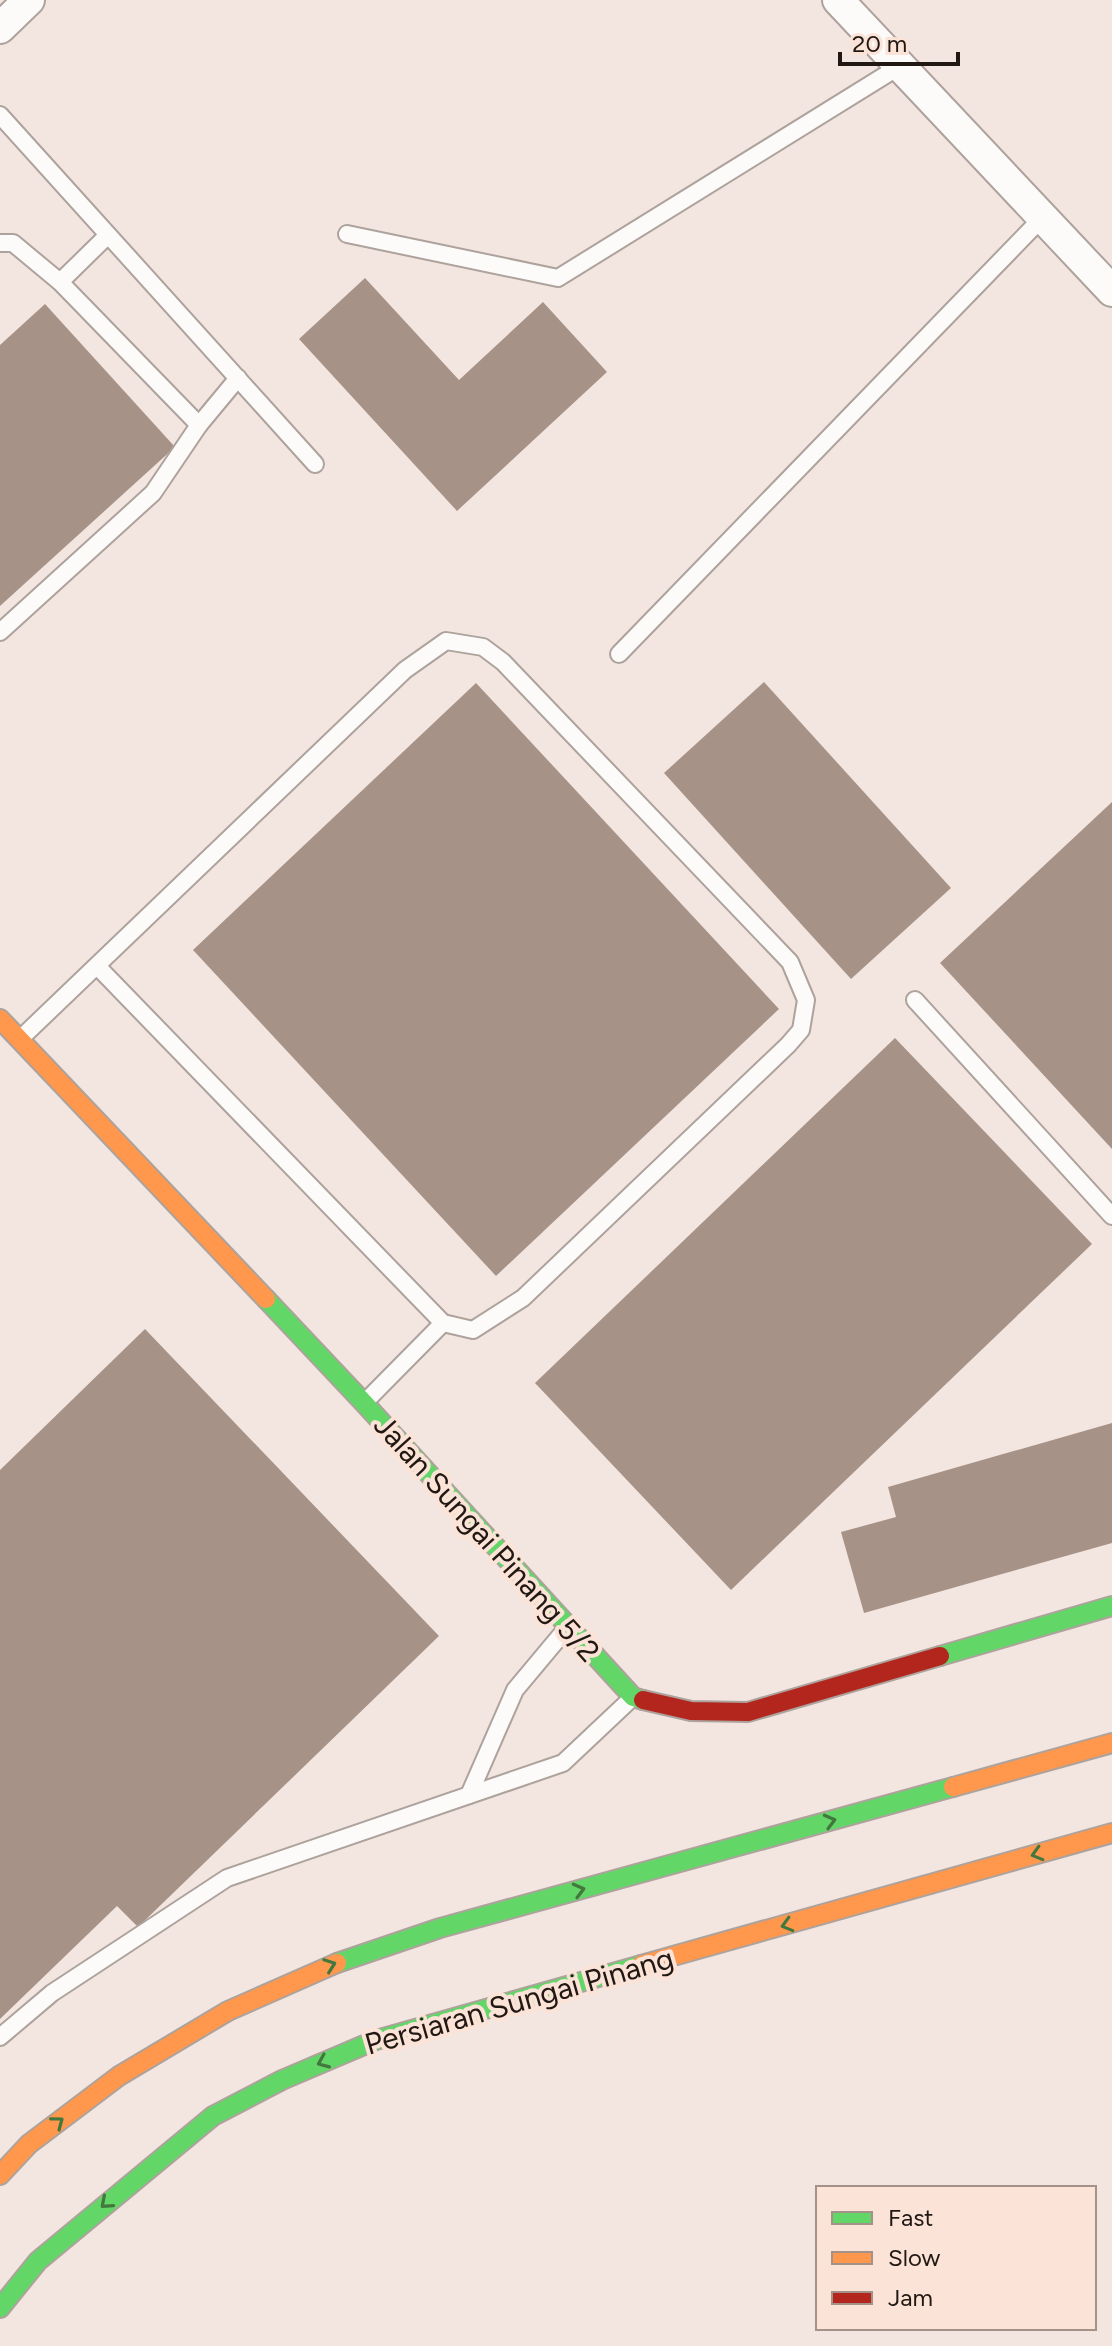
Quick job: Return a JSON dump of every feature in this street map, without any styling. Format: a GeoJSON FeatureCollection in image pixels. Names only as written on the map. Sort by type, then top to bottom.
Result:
{"type":"FeatureCollection","features":[{"type":"Feature","properties":{"kind":"street"},"geometry":{"type":"LineString","coordinates":[[0,28],[29,0]]}},
{"type":"Feature","properties":{"kind":"street"},"geometry":{"type":"LineString","coordinates":[[838,0],[1112,291]]}},
{"type":"Feature","properties":{"kind":"street","name":"Jalan Sungai Pinang 5/2"},"geometry":{"type":"LineString","coordinates":[[0,1019],[364,1403],[633,1697]]}},
{"type":"Feature","properties":{"kind":"street"},"geometry":{"type":"LineString","coordinates":[[633,1697],[691,1711],[748,1712],[1112,1606]]}},
{"type":"Feature","properties":{"kind":"street"},"geometry":{"type":"LineString","coordinates":[[0,2175],[29,2144],[119,2076],[228,2011],[324,1967],[440,1928],[1112,1743]]}},
{"type":"Feature","properties":{"kind":"street","name":"Persiaran Sungai Pinang"},"geometry":{"type":"LineString","coordinates":[[0,2308],[38,2261],[213,2116],[282,2080],[376,2040],[1112,1833]]}},
{"type":"Feature","properties":{"kind":"lane"},"geometry":{"type":"LineString","coordinates":[[347,234],[558,278],[900,66]]}},
{"type":"Feature","properties":{"kind":"lane"},"geometry":{"type":"LineString","coordinates":[[0,115],[315,464]]}},
{"type":"Feature","properties":{"kind":"lane"},"geometry":{"type":"LineString","coordinates":[[619,654],[1043,217]]}},
{"type":"Feature","properties":{"kind":"lane"},"geometry":{"type":"LineString","coordinates":[[60,282],[108,235]]}},
{"type":"Feature","properties":{"kind":"lane"},"geometry":{"type":"LineString","coordinates":[[0,243],[13,243],[60,282],[199,425]]}},
{"type":"Feature","properties":{"kind":"lane"},"geometry":{"type":"LineString","coordinates":[[0,632],[153,493],[199,425],[238,378]]}},
{"type":"Feature","properties":{"kind":"lane"},"geometry":{"type":"LineString","coordinates":[[20,1040],[97,966],[405,670],[446,641],[483,647],[503,662],[790,962],[806,1000],[801,1030],[788,1045],[523,1298],[473,1330],[443,1323],[97,966]]}},
{"type":"Feature","properties":{"kind":"lane"},"geometry":{"type":"LineString","coordinates":[[915,1000],[1112,1216]]}},
{"type":"Feature","properties":{"kind":"lane"},"geometry":{"type":"LineString","coordinates":[[364,1403],[443,1323]]}},
{"type":"Feature","properties":{"kind":"lane"},"geometry":{"type":"LineString","coordinates":[[469,1795],[515,1690],[568,1626]]}},
{"type":"Feature","properties":{"kind":"lane"},"geometry":{"type":"LineString","coordinates":[[0,2037],[52,1993],[227,1878],[563,1763],[633,1697]]}},
{"type":"Feature","properties":{"kind":"building"},"geometry":{"type":"Polygon","coordinates":[[[365,278],[459,380],[543,302],[607,372],[457,511],[299,339],[365,278]]]}},
{"type":"Feature","properties":{"kind":"building"},"geometry":{"type":"Polygon","coordinates":[[[45,304],[175,447],[0,606],[0,345],[45,304]]]}},
{"type":"Feature","properties":{"kind":"building"},"geometry":{"type":"Polygon","coordinates":[[[764,682],[951,888],[851,979],[664,773],[764,682]]]}},
{"type":"Feature","properties":{"kind":"building"},"geometry":{"type":"Polygon","coordinates":[[[476,683],[779,1009],[496,1276],[193,950],[476,683]]]}},
{"type":"Feature","properties":{"kind":"building"},"geometry":{"type":"Polygon","coordinates":[[[1112,802],[1112,1149],[940,963],[1112,802]]]}},
{"type":"Feature","properties":{"kind":"building"},"geometry":{"type":"Polygon","coordinates":[[[895,1038],[1092,1244],[731,1590],[535,1383],[895,1038]]]}},
{"type":"Feature","properties":{"kind":"building"},"geometry":{"type":"Polygon","coordinates":[[[145,1329],[439,1636],[138,1927],[117,1906],[0,2019],[0,1470],[145,1329]]]}},
{"type":"Feature","properties":{"kind":"building"},"geometry":{"type":"Polygon","coordinates":[[[1112,1423],[1112,1543],[864,1613],[841,1532],[896,1517],[888,1487],[1112,1423]]]}},
{"type":"Feature","properties":{"kind":"traffic: fast"},"geometry":{"type":"LineString","coordinates":[[266,1299],[633,1697],[643,1700]]}},
{"type":"Feature","properties":{"kind":"traffic: fast"},"geometry":{"type":"LineString","coordinates":[[940,1656],[1112,1606]]}},
{"type":"Feature","properties":{"kind":"traffic: fast"},"geometry":{"type":"LineString","coordinates":[[337,1963],[440,1928],[953,1787]]}},
{"type":"Feature","properties":{"kind":"traffic: fast"},"geometry":{"type":"LineString","coordinates":[[0,2308],[38,2261],[213,2116],[282,2080],[376,2040],[641,1965]]}},
{"type":"Feature","properties":{"kind":"traffic: slow"},"geometry":{"type":"LineString","coordinates":[[0,1019],[266,1299]]}},
{"type":"Feature","properties":{"kind":"traffic: slow"},"geometry":{"type":"LineString","coordinates":[[953,1787],[1112,1743]]}},
{"type":"Feature","properties":{"kind":"traffic: slow"},"geometry":{"type":"LineString","coordinates":[[641,1965],[1112,1833]]}},
{"type":"Feature","properties":{"kind":"traffic: slow"},"geometry":{"type":"LineString","coordinates":[[0,2175],[29,2144],[119,2076],[228,2011],[337,1963]]}},
{"type":"Feature","properties":{"kind":"traffic: jam"},"geometry":{"type":"LineString","coordinates":[[643,1700],[691,1711],[748,1712],[940,1656]]}}]}
